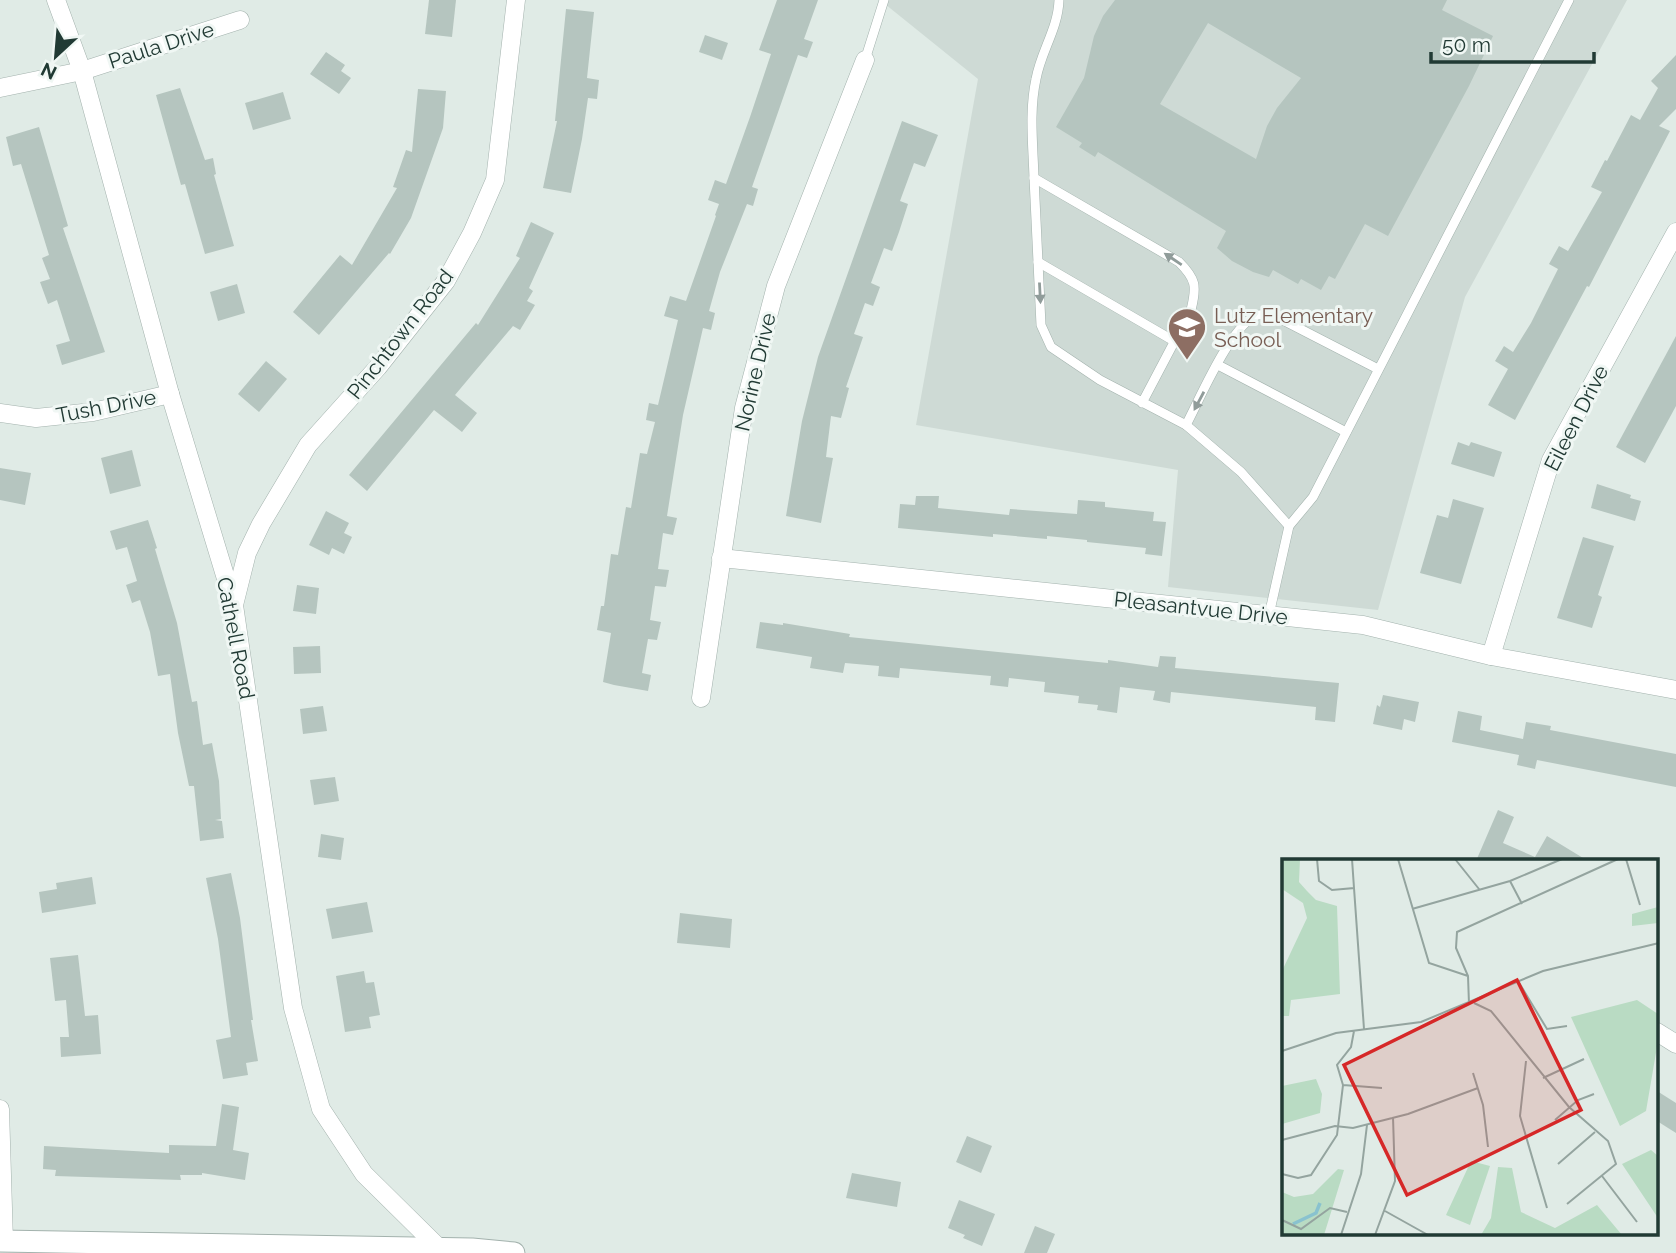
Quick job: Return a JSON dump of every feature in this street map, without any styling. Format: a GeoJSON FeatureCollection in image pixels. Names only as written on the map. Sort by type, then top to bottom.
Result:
{"type":"FeatureCollection","features":[{"type":"Feature","properties":{"kind":"street","name":"Cathell Road"},"geometry":{"type":"LineString","coordinates":[[56,0],[82,71],[170,394],[234,605],[293,1008],[321,1109],[364,1174],[439,1248]]}},
{"type":"Feature","properties":{"kind":"street","name":"Pinchtown Road"},"geometry":{"type":"LineString","coordinates":[[234,605],[247,553],[308,445],[378,367],[446,281],[472,233],[495,180],[516,0]]}},
{"type":"Feature","properties":{"kind":"street","name":"Paula Drive"},"geometry":{"type":"LineString","coordinates":[[0,88],[82,71],[240,20]]}},
{"type":"Feature","properties":{"kind":"street","name":"Norine Drive"},"geometry":{"type":"LineString","coordinates":[[701,698],[744,408],[776,286],[865,60]]}},
{"type":"Feature","properties":{"kind":"street","name":"Eileen Drive"},"geometry":{"type":"LineString","coordinates":[[1491,656],[1551,460],[1676,232]]}},
{"type":"Feature","properties":{"kind":"street","name":"Tush Drive"},"geometry":{"type":"LineString","coordinates":[[0,413],[36,418],[93,412],[170,394]]}},
{"type":"Feature","properties":{"kind":"street","name":"Pleasantvue Drive"},"geometry":{"type":"LineString","coordinates":[[721,558],[1363,625],[1491,656],[1676,690]]}},
{"type":"Feature","properties":{"kind":"street"},"geometry":{"type":"LineString","coordinates":[[1658,1033],[1676,1044]]}},
{"type":"Feature","properties":{"kind":"street"},"geometry":{"type":"LineString","coordinates":[[0,1109],[2,1242],[439,1248],[514,1253]]}},
{"type":"Feature","properties":{"kind":"lane"},"geometry":{"type":"LineString","coordinates":[[865,60],[884,0]]}},
{"type":"Feature","properties":{"kind":"lane"},"geometry":{"type":"LineString","coordinates":[[1059,0],[1058,18],[1036,76],[1031,113],[1041,325],[1051,347],[1100,380],[1186,425],[1241,472],[1289,526]]}},
{"type":"Feature","properties":{"kind":"lane"},"geometry":{"type":"LineString","coordinates":[[1269,615],[1289,526],[1313,497],[1569,0]]}},
{"type":"Feature","properties":{"kind":"lane"},"geometry":{"type":"LineString","coordinates":[[1034,178],[1179,262],[1192,275],[1195,295],[1191,310],[1142,403]]}},
{"type":"Feature","properties":{"kind":"lane"},"geometry":{"type":"LineString","coordinates":[[1038,262],[1174,341]]}},
{"type":"Feature","properties":{"kind":"lane"},"geometry":{"type":"LineString","coordinates":[[1186,425],[1231,339],[1246,322],[1259,315],[1275,316],[1378,369]]}},
{"type":"Feature","properties":{"kind":"lane"},"geometry":{"type":"LineString","coordinates":[[1217,365],[1346,432]]}},
{"type":"Feature","properties":{"kind":"shaded area","name":"Lutz Elementary School"},"geometry":{"type":"Polygon","coordinates":[[[880,0],[1627,0],[1465,297],[1378,610],[1168,587],[1178,470],[916,425],[978,79],[880,0]]]}},
{"type":"Feature","properties":{"kind":"building"},"geometry":{"type":"Polygon","coordinates":[[[429,0],[456,0],[452,37],[425,34],[429,0]]]}},
{"type":"Feature","properties":{"kind":"building"},"geometry":{"type":"Polygon","coordinates":[[[777,0],[818,0],[804,39],[813,42],[807,58],[798,55],[752,187],[758,189],[753,206],[747,204],[720,272],[709,311],[715,313],[711,330],[703,328],[683,415],[667,516],[677,518],[673,535],[663,533],[658,569],[669,570],[666,587],[655,586],[650,620],[661,622],[657,640],[648,639],[642,673],[651,675],[648,691],[614,685],[603,682],[611,633],[597,630],[601,606],[604,606],[611,554],[618,555],[626,507],[631,508],[640,453],[647,454],[655,422],[646,420],[649,403],[658,405],[678,320],[664,316],[670,296],[686,301],[719,204],[708,200],[715,180],[726,184],[771,54],[759,50],[777,0]]]}},
{"type":"Feature","properties":{"kind":"building","name":"Lutz Elementary School"},"geometry":{"type":"Polygon","coordinates":[[[1115,0],[1447,0],[1442,10],[1493,36],[1388,236],[1365,224],[1335,279],[1329,276],[1321,290],[1301,279],[1298,284],[1273,270],[1269,277],[1232,261],[1217,248],[1226,231],[1098,152],[1095,157],[1079,147],[1082,143],[1056,127],[1084,78],[1094,36],[1103,16],[1115,0]],[[1208,23],[1160,104],[1256,159],[1267,126],[1277,108],[1301,78],[1208,23]]]}},
{"type":"Feature","properties":{"kind":"building"},"geometry":{"type":"Polygon","coordinates":[[[566,9],[594,12],[587,78],[599,80],[597,99],[588,98],[571,193],[543,188],[557,121],[566,9]]]}},
{"type":"Feature","properties":{"kind":"building"},"geometry":{"type":"Polygon","coordinates":[[[705,35],[728,43],[722,60],[699,52],[705,35]]]}},
{"type":"Feature","properties":{"kind":"building"},"geometry":{"type":"Polygon","coordinates":[[[326,52],[345,65],[341,71],[351,78],[339,94],[310,74],[326,52]]]}},
{"type":"Feature","properties":{"kind":"building"},"geometry":{"type":"Polygon","coordinates":[[[1676,55],[1676,109],[1659,126],[1670,131],[1589,287],[1587,286],[1515,420],[1488,405],[1508,369],[1495,361],[1504,346],[1513,352],[1531,323],[1558,269],[1549,264],[1559,246],[1568,251],[1602,192],[1591,187],[1605,160],[1607,161],[1631,115],[1640,120],[1658,88],[1651,81],[1676,55]]]}},
{"type":"Feature","properties":{"kind":"building"},"geometry":{"type":"Polygon","coordinates":[[[180,88],[205,160],[213,158],[214,175],[234,246],[205,254],[185,184],[181,185],[156,95],[180,88]]]}},
{"type":"Feature","properties":{"kind":"building"},"geometry":{"type":"Polygon","coordinates":[[[418,89],[446,91],[443,128],[411,218],[390,254],[319,335],[293,312],[340,255],[352,265],[397,188],[393,187],[406,150],[412,152],[418,89]]]}},
{"type":"Feature","properties":{"kind":"building"},"geometry":{"type":"Polygon","coordinates":[[[283,92],[291,119],[253,130],[245,103],[283,92]]]}},
{"type":"Feature","properties":{"kind":"building"},"geometry":{"type":"Polygon","coordinates":[[[902,121],[938,135],[925,167],[914,163],[900,201],[908,204],[899,232],[892,251],[884,248],[871,283],[880,287],[873,306],[865,303],[854,334],[863,337],[846,387],[849,388],[841,418],[831,416],[826,457],[833,458],[821,523],[786,516],[802,421],[818,357],[902,121]]]}},
{"type":"Feature","properties":{"kind":"building"},"geometry":{"type":"Polygon","coordinates":[[[39,127],[68,226],[63,228],[105,352],[62,365],[56,345],[70,341],[57,300],[48,304],[40,282],[50,279],[42,258],[49,255],[21,164],[13,166],[6,137],[39,127]]]}},
{"type":"Feature","properties":{"kind":"building"},"geometry":{"type":"Polygon","coordinates":[[[531,222],[554,233],[529,288],[533,291],[527,301],[535,305],[520,330],[513,326],[455,395],[477,413],[462,432],[434,410],[367,491],[349,475],[476,323],[478,325],[520,258],[516,256],[531,222]]]}},
{"type":"Feature","properties":{"kind":"building"},"geometry":{"type":"Polygon","coordinates":[[[237,284],[245,313],[218,321],[210,292],[237,284]]]}},
{"type":"Feature","properties":{"kind":"building"},"geometry":{"type":"Polygon","coordinates":[[[1676,336],[1676,406],[1645,463],[1616,447],[1676,336]]]}},
{"type":"Feature","properties":{"kind":"building"},"geometry":{"type":"Polygon","coordinates":[[[266,361],[287,379],[259,412],[238,394],[266,361]]]}},
{"type":"Feature","properties":{"kind":"building"},"geometry":{"type":"Polygon","coordinates":[[[1458,442],[1469,446],[1471,442],[1502,452],[1494,477],[1451,464],[1458,442]]]}},
{"type":"Feature","properties":{"kind":"building"},"geometry":{"type":"Polygon","coordinates":[[[132,450],[141,486],[110,494],[101,458],[132,450]]]}},
{"type":"Feature","properties":{"kind":"building"},"geometry":{"type":"Polygon","coordinates":[[[0,468],[31,473],[25,505],[0,500],[0,468]]]}},
{"type":"Feature","properties":{"kind":"building"},"geometry":{"type":"Polygon","coordinates":[[[1597,484],[1641,501],[1635,521],[1591,508],[1597,484]]]}},
{"type":"Feature","properties":{"kind":"building"},"geometry":{"type":"Polygon","coordinates":[[[916,496],[939,496],[938,508],[1009,515],[1010,509],[1077,514],[1078,500],[1105,502],[1105,507],[1154,512],[1153,521],[1166,522],[1162,556],[1145,554],[1146,548],[1087,540],[993,534],[993,537],[898,528],[900,504],[915,505],[916,496]]]}},
{"type":"Feature","properties":{"kind":"building"},"geometry":{"type":"Polygon","coordinates":[[[1453,499],[1484,508],[1461,584],[1420,573],[1437,515],[1448,518],[1453,499]]]}},
{"type":"Feature","properties":{"kind":"building"},"geometry":{"type":"Polygon","coordinates":[[[326,511],[349,523],[344,533],[352,537],[344,554],[332,548],[329,555],[309,545],[326,511]]]}},
{"type":"Feature","properties":{"kind":"building"},"geometry":{"type":"Polygon","coordinates":[[[148,520],[177,623],[192,702],[197,701],[203,745],[212,743],[219,781],[221,819],[215,820],[222,821],[224,838],[200,841],[194,786],[189,786],[170,674],[158,676],[150,632],[140,600],[132,603],[126,585],[137,581],[127,547],[116,550],[110,531],[148,520]]]}},
{"type":"Feature","properties":{"kind":"building"},"geometry":{"type":"Polygon","coordinates":[[[1583,537],[1614,546],[1598,595],[1602,597],[1592,628],[1557,618],[1583,537]]]}},
{"type":"Feature","properties":{"kind":"building"},"geometry":{"type":"Polygon","coordinates":[[[297,585],[319,588],[316,614],[293,611],[297,585]]]}},
{"type":"Feature","properties":{"kind":"building"},"geometry":{"type":"Polygon","coordinates":[[[760,622],[850,634],[849,637],[1108,663],[1108,660],[1158,667],[1160,656],[1176,657],[1175,668],[1339,683],[1335,722],[1315,720],[1316,707],[1171,692],[1170,703],[1153,700],[1155,691],[1120,687],[1117,713],[1097,710],[1098,705],[1078,703],[1079,696],[1044,692],[1045,682],[1009,678],[1008,687],[990,685],[991,676],[900,668],[899,678],[878,676],[879,666],[845,663],[843,673],[810,668],[812,657],[756,648],[760,622]]]}},
{"type":"Feature","properties":{"kind":"building"},"geometry":{"type":"Polygon","coordinates":[[[320,646],[321,673],[294,674],[293,647],[320,646]]]}},
{"type":"Feature","properties":{"kind":"building"},"geometry":{"type":"Polygon","coordinates":[[[1383,695],[1419,702],[1415,722],[1404,719],[1402,730],[1373,724],[1377,705],[1380,707],[1383,695]]]}},
{"type":"Feature","properties":{"kind":"building"},"geometry":{"type":"Polygon","coordinates":[[[323,706],[327,731],[303,734],[300,709],[323,706]]]}},
{"type":"Feature","properties":{"kind":"building"},"geometry":{"type":"Polygon","coordinates":[[[1458,711],[1482,716],[1480,730],[1523,739],[1526,722],[1551,726],[1550,730],[1676,754],[1676,787],[1537,760],[1535,769],[1517,765],[1519,755],[1452,742],[1458,711]]]}},
{"type":"Feature","properties":{"kind":"building"},"geometry":{"type":"Polygon","coordinates":[[[335,777],[339,801],[314,805],[310,780],[335,777]]]}},
{"type":"Feature","properties":{"kind":"building"},"geometry":{"type":"Polygon","coordinates":[[[1498,810],[1514,817],[1503,843],[1535,857],[1547,836],[1585,859],[1477,859],[1498,810]]]}},
{"type":"Feature","properties":{"kind":"building"},"geometry":{"type":"Polygon","coordinates":[[[321,834],[344,838],[341,860],[318,857],[321,834]]]}},
{"type":"Feature","properties":{"kind":"building"},"geometry":{"type":"Polygon","coordinates":[[[231,873],[240,918],[258,1061],[246,1063],[248,1075],[223,1079],[216,1040],[231,1037],[218,939],[206,878],[231,873]]]}},
{"type":"Feature","properties":{"kind":"building"},"geometry":{"type":"Polygon","coordinates":[[[92,877],[96,904],[42,913],[39,892],[57,889],[56,883],[92,877]]]}},
{"type":"Feature","properties":{"kind":"building"},"geometry":{"type":"Polygon","coordinates":[[[367,902],[373,932],[332,939],[326,909],[367,902]]]}},
{"type":"Feature","properties":{"kind":"building"},"geometry":{"type":"Polygon","coordinates":[[[680,913],[732,919],[730,948],[677,943],[680,913]]]}},
{"type":"Feature","properties":{"kind":"building"},"geometry":{"type":"Polygon","coordinates":[[[78,955],[85,1016],[98,1015],[101,1054],[61,1057],[60,1037],[69,1037],[66,1000],[55,1001],[50,958],[78,955]]]}},
{"type":"Feature","properties":{"kind":"building"},"geometry":{"type":"Polygon","coordinates":[[[364,971],[366,983],[374,982],[380,1015],[369,1017],[371,1028],[345,1032],[336,976],[364,971]]]}},
{"type":"Feature","properties":{"kind":"building"},"geometry":{"type":"Polygon","coordinates":[[[1658,1092],[1676,1103],[1676,1133],[1658,1122],[1658,1092]]]}},
{"type":"Feature","properties":{"kind":"building"},"geometry":{"type":"Polygon","coordinates":[[[222,1104],[239,1107],[233,1150],[249,1153],[245,1180],[202,1173],[180,1175],[181,1180],[55,1176],[56,1170],[43,1169],[44,1146],[169,1153],[169,1145],[216,1146],[222,1104]]]}},
{"type":"Feature","properties":{"kind":"building"},"geometry":{"type":"Polygon","coordinates":[[[967,1136],[992,1146],[981,1173],[956,1162],[967,1136]]]}},
{"type":"Feature","properties":{"kind":"building"},"geometry":{"type":"Polygon","coordinates":[[[852,1173],[901,1182],[897,1207],[846,1198],[852,1173]]]}},
{"type":"Feature","properties":{"kind":"building"},"geometry":{"type":"Polygon","coordinates":[[[959,1200],[995,1214],[982,1246],[948,1228],[959,1200]]]}},
{"type":"Feature","properties":{"kind":"building"},"geometry":{"type":"Polygon","coordinates":[[[1035,1226],[1055,1234],[1047,1253],[1024,1253],[1035,1226]]]}},
{"type":"Feature","properties":{"kind":"place","name":"Lutz Elementary School"},"geometry":{"type":"Point","coordinates":[1187,361]}}]}
